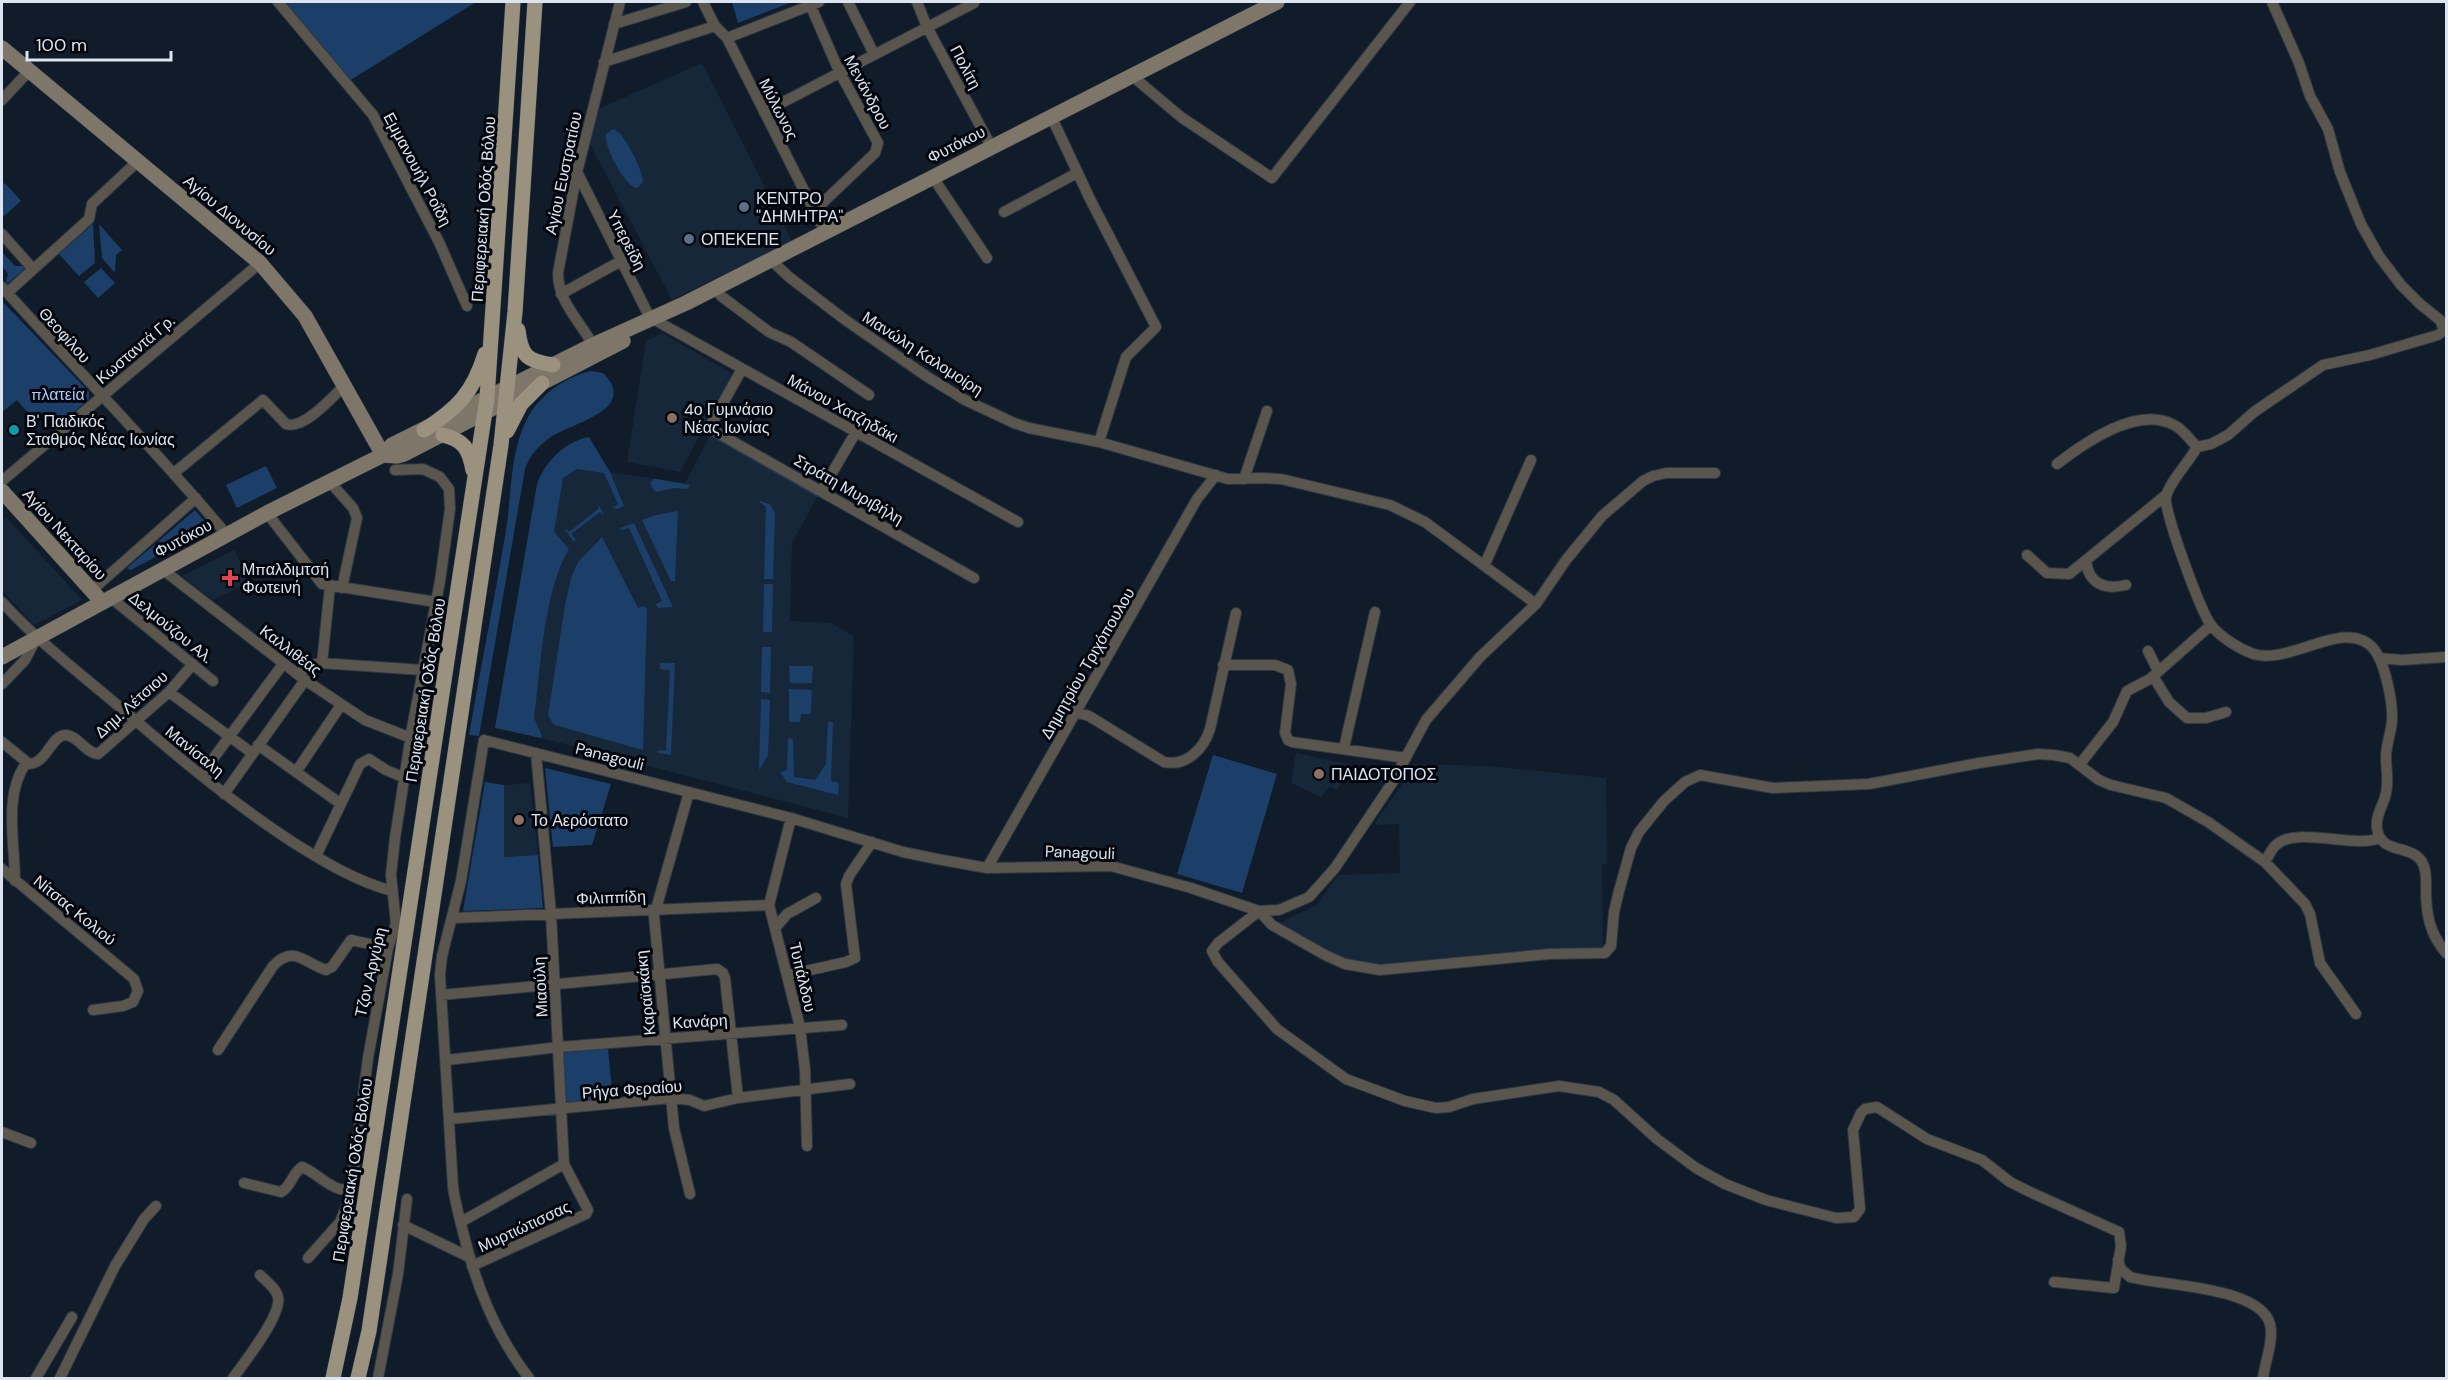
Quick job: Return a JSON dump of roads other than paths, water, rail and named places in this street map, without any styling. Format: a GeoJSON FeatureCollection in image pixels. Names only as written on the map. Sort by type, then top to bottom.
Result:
{"type":"FeatureCollection","features":[{"type":"Feature","properties":{"kind":"main road","name":"Περιφερειακή Οδός Βόλου"},"geometry":{"type":"LineString","coordinates":[[333,1378],[350,1298],[486,406],[494,323],[513,2]]}},
{"type":"Feature","properties":{"kind":"main road"},"geometry":{"type":"LineString","coordinates":[[358,1378],[369,1332],[501,445],[515,312],[535,2]]}},
{"type":"Feature","properties":{"kind":"main road"},"geometry":{"type":"LineString","coordinates":[[515,312],[519,342],[525,355],[536,363],[553,365]]}},
{"type":"Feature","properties":{"kind":"main road"},"geometry":{"type":"LineString","coordinates":[[424,430],[456,407],[471,389],[479,373],[494,323]]}},
{"type":"Feature","properties":{"kind":"main road"},"geometry":{"type":"LineString","coordinates":[[501,445],[521,404],[542,383]]}},
{"type":"Feature","properties":{"kind":"main road"},"geometry":{"type":"LineString","coordinates":[[443,435],[456,439],[466,446],[475,479]]}},
{"type":"Feature","properties":{"kind":"street","name":"Εμμανουήλ Ροΐδη"},"geometry":{"type":"LineString","coordinates":[[278,2],[373,116],[439,242],[467,306]]}},
{"type":"Feature","properties":{"kind":"street","name":"Αγίου Ευστρατίου"},"geometry":{"type":"LineString","coordinates":[[593,345],[561,294],[558,279],[559,265],[577,172],[620,2]]}},
{"type":"Feature","properties":{"kind":"street"},"geometry":{"type":"LineString","coordinates":[[614,24],[686,2]]}},
{"type":"Feature","properties":{"kind":"street","name":"Μύλωνος"},"geometry":{"type":"LineString","coordinates":[[703,2],[715,26],[727,38],[825,232]]}},
{"type":"Feature","properties":{"kind":"street"},"geometry":{"type":"LineString","coordinates":[[848,2],[874,54]]}},
{"type":"Feature","properties":{"kind":"street","name":"Πολίτη"},"geometry":{"type":"LineString","coordinates":[[917,2],[927,27],[992,146]]}},
{"type":"Feature","properties":{"kind":"street","name":"Φυτόκου"},"geometry":{"type":"LineString","coordinates":[[383,455],[404,454],[443,435],[553,365],[640,323],[652,320],[1278,2]]}},
{"type":"Feature","properties":{"kind":"street"},"geometry":{"type":"LineString","coordinates":[[1131,75],[1181,117],[1272,178],[1410,2]]}},
{"type":"Feature","properties":{"kind":"street"},"geometry":{"type":"LineString","coordinates":[[2027,555],[2047,573],[2069,574],[2166,495],[2197,447],[2211,444],[2228,435],[2254,412],[2323,365],[2378,353],[2442,333],[2444,326],[2440,320],[2401,285],[2365,232],[2340,172],[2328,129],[2310,96],[2299,63],[2272,2]]}},
{"type":"Feature","properties":{"kind":"street"},"geometry":{"type":"LineString","coordinates":[[727,38],[812,3]]}},
{"type":"Feature","properties":{"kind":"street","name":"Μενάνδρου"},"geometry":{"type":"LineString","coordinates":[[812,3],[839,71],[876,138],[878,148],[814,211]]}},
{"type":"Feature","properties":{"kind":"street"},"geometry":{"type":"LineString","coordinates":[[764,112],[839,71],[974,3]]}},
{"type":"Feature","properties":{"kind":"street"},"geometry":{"type":"LineString","coordinates":[[604,62],[715,26]]}},
{"type":"Feature","properties":{"kind":"street","name":"Αγίου Διονυσίου"},"geometry":{"type":"LineString","coordinates":[[2,48],[260,263],[305,316],[383,455]]}},
{"type":"Feature","properties":{"kind":"street"},"geometry":{"type":"LineString","coordinates":[[2,100],[29,71]]}},
{"type":"Feature","properties":{"kind":"street"},"geometry":{"type":"LineString","coordinates":[[1051,116],[1077,173],[1156,327],[1129,352],[1099,441]]}},
{"type":"Feature","properties":{"kind":"street"},"geometry":{"type":"LineString","coordinates":[[4,290],[33,269],[88,219],[92,204],[138,161]]}},
{"type":"Feature","properties":{"kind":"street","name":"Υπερείδη"},"geometry":{"type":"LineString","coordinates":[[577,172],[652,320]]}},
{"type":"Feature","properties":{"kind":"street"},"geometry":{"type":"LineString","coordinates":[[1004,212],[1077,173]]}},
{"type":"Feature","properties":{"kind":"street"},"geometry":{"type":"LineString","coordinates":[[932,176],[987,258]]}},
{"type":"Feature","properties":{"kind":"street"},"geometry":{"type":"LineString","coordinates":[[2,234],[33,269]]}},
{"type":"Feature","properties":{"kind":"street","name":"Μανώλη Καλομοίρη"},"geometry":{"type":"LineString","coordinates":[[770,259],[843,319],[965,400],[1029,428],[1099,441],[1232,480],[1281,479],[1390,505],[1425,522],[1485,564],[1536,604]]}},
{"type":"Feature","properties":{"kind":"street"},"geometry":{"type":"LineString","coordinates":[[561,294],[621,261]]}},
{"type":"Feature","properties":{"kind":"street","name":"Κωσταντά Γρ."},"geometry":{"type":"LineString","coordinates":[[2,481],[260,263]]}},
{"type":"Feature","properties":{"kind":"street"},"geometry":{"type":"LineString","coordinates":[[715,288],[721,296],[769,332],[791,342],[868,395]]}},
{"type":"Feature","properties":{"kind":"street","name":"Θεοφίλου"},"geometry":{"type":"LineString","coordinates":[[4,290],[174,473],[227,536]]}},
{"type":"Feature","properties":{"kind":"street","name":"Φυτόκου"},"geometry":{"type":"LineString","coordinates":[[507,395],[542,383],[603,352],[644,328],[652,320]]}},
{"type":"Feature","properties":{"kind":"street","name":"Μάνου Χατζηδάκι"},"geometry":{"type":"LineString","coordinates":[[652,320],[1018,522]]}},
{"type":"Feature","properties":{"kind":"street","name":"Στράτη Μυριβήλη"},"geometry":{"type":"LineString","coordinates":[[742,369],[710,428],[974,578]]}},
{"type":"Feature","properties":{"kind":"street"},"geometry":{"type":"LineString","coordinates":[[174,473],[262,400],[285,424],[296,425],[309,418],[345,385]]}},
{"type":"Feature","properties":{"kind":"street","name":"Φυτόκου"},"geometry":{"type":"LineString","coordinates":[[2,657],[101,597],[162,569],[383,455],[392,445],[486,406]]}},
{"type":"Feature","properties":{"kind":"street"},"geometry":{"type":"LineString","coordinates":[[1244,479],[1267,411]]}},
{"type":"Feature","properties":{"kind":"street"},"geometry":{"type":"LineString","coordinates":[[2057,464],[2090,440],[2128,424],[2151,419],[2177,426],[2197,447]]}},
{"type":"Feature","properties":{"kind":"street"},"geometry":{"type":"LineString","coordinates":[[822,490],[856,432]]}},
{"type":"Feature","properties":{"kind":"street"},"geometry":{"type":"LineString","coordinates":[[1485,564],[1531,460]]}},
{"type":"Feature","properties":{"kind":"street","name":"Τζον Αργύρη"},"geometry":{"type":"LineString","coordinates":[[308,1258],[340,1222],[348,1206],[368,1058],[388,948],[396,924],[391,866],[448,529],[449,489],[440,477],[423,468],[395,470]]}},
{"type":"Feature","properties":{"kind":"street","name":"Panagouli"},"geometry":{"type":"LineString","coordinates":[[453,918],[484,740],[790,818],[903,852],[987,868],[1111,867],[1191,888],[1259,911],[1290,907],[1309,897],[1335,868],[1392,783],[1426,720],[1437,705],[1480,657],[1536,604],[1566,560],[1602,516],[1643,481],[1666,473],[1715,473]]}},
{"type":"Feature","properties":{"kind":"street","name":"Δημητρίου Τριχόπουλου"},"geometry":{"type":"LineString","coordinates":[[987,868],[1197,499],[1216,475]]}},
{"type":"Feature","properties":{"kind":"street"},"geometry":{"type":"LineString","coordinates":[[330,482],[353,508],[357,518],[342,588]]}},
{"type":"Feature","properties":{"kind":"street"},"geometry":{"type":"LineString","coordinates":[[2166,495],[2167,506],[2179,545],[2211,625],[2240,647],[2261,656],[2273,656],[2346,637],[2368,644],[2379,658],[2386,678],[2392,717],[2386,758],[2387,786],[2377,824],[2380,838],[2390,848],[2411,853],[2421,860],[2426,874],[2426,899],[2431,930],[2446,953]]}},
{"type":"Feature","properties":{"kind":"street"},"geometry":{"type":"LineString","coordinates":[[101,597],[196,498]]}},
{"type":"Feature","properties":{"kind":"street","name":"Αγίου Νεκταρίου"},"geometry":{"type":"LineString","coordinates":[[4,499],[101,597]]}},
{"type":"Feature","properties":{"kind":"street"},"geometry":{"type":"LineString","coordinates":[[267,513],[320,582],[330,586],[436,602]]}},
{"type":"Feature","properties":{"kind":"street"},"geometry":{"type":"LineString","coordinates":[[2086,560],[2087,570],[2096,583],[2110,587],[2126,585]]}},
{"type":"Feature","properties":{"kind":"street","name":"Καλλιθέας"},"geometry":{"type":"LineString","coordinates":[[162,569],[283,664],[341,705],[365,720],[411,738]]}},
{"type":"Feature","properties":{"kind":"street"},"geometry":{"type":"LineString","coordinates":[[322,663],[330,586]]}},
{"type":"Feature","properties":{"kind":"street","name":"Δελμούζου Αλ."},"geometry":{"type":"LineString","coordinates":[[101,597],[213,681]]}},
{"type":"Feature","properties":{"kind":"street","name":"Μανίσαλη"},"geometry":{"type":"LineString","coordinates":[[2,602],[36,638],[177,757],[260,821],[336,869],[392,891]]}},
{"type":"Feature","properties":{"kind":"street"},"geometry":{"type":"LineString","coordinates":[[1344,748],[1375,612]]}},
{"type":"Feature","properties":{"kind":"street"},"geometry":{"type":"LineString","coordinates":[[1076,712],[1089,716],[1164,762],[1176,763],[1186,759],[1203,747],[1210,729],[1236,613]]}},
{"type":"Feature","properties":{"kind":"street"},"geometry":{"type":"LineString","coordinates":[[2080,764],[2113,722],[2127,691],[2156,674],[2211,625]]}},
{"type":"Feature","properties":{"kind":"street"},"geometry":{"type":"LineString","coordinates":[[2,684],[25,660],[36,638]]}},
{"type":"Feature","properties":{"kind":"street"},"geometry":{"type":"LineString","coordinates":[[2148,651],[2169,702],[2187,718],[2206,718],[2226,712]]}},
{"type":"Feature","properties":{"kind":"street"},"geometry":{"type":"LineString","coordinates":[[2379,658],[2402,660],[2446,657]]}},
{"type":"Feature","properties":{"kind":"street"},"geometry":{"type":"LineString","coordinates":[[224,794],[310,665],[322,663],[423,670]]}},
{"type":"Feature","properties":{"kind":"street","name":"Δημ. Λέτσιου"},"geometry":{"type":"LineString","coordinates":[[26,763],[39,762],[59,737],[65,735],[71,736],[92,754],[98,754],[169,692],[193,664]]}},
{"type":"Feature","properties":{"kind":"street"},"geometry":{"type":"LineString","coordinates":[[201,775],[283,664]]}},
{"type":"Feature","properties":{"kind":"street"},"geometry":{"type":"LineString","coordinates":[[1223,665],[1270,664],[1284,667],[1291,681],[1285,733],[1288,740],[1406,758]]}},
{"type":"Feature","properties":{"kind":"street"},"geometry":{"type":"LineString","coordinates":[[169,692],[228,737],[296,772],[341,804]]}},
{"type":"Feature","properties":{"kind":"street"},"geometry":{"type":"LineString","coordinates":[[296,772],[341,705]]}},
{"type":"Feature","properties":{"kind":"street"},"geometry":{"type":"LineString","coordinates":[[2,741],[26,763],[21,770],[13,796],[15,880]]}},
{"type":"Feature","properties":{"kind":"street","name":"Μιαούλη"},"geometry":{"type":"LineString","coordinates":[[536,753],[551,914],[564,1164],[588,1207],[588,1212]]}},
{"type":"Feature","properties":{"kind":"street"},"geometry":{"type":"LineString","coordinates":[[2054,1282],[2114,1288],[2121,1240],[2116,1229],[2010,1182],[1982,1160],[1927,1139],[1877,1107],[1865,1109],[1857,1118],[1853,1144],[1860,1209],[1854,1217],[1842,1219],[1766,1200],[1744,1193],[1716,1179],[1657,1139],[1614,1100],[1599,1092],[1559,1086],[1473,1099],[1449,1107],[1436,1108],[1405,1101],[1346,1079],[1277,1029],[1218,962],[1212,951],[1218,943],[1259,911],[1272,925],[1324,955],[1345,964],[1371,969],[1396,970],[1549,954],[1599,954],[1609,951],[1611,946],[1614,912],[1619,891],[1631,848],[1639,832],[1664,801],[1685,782],[1700,775],[1773,788],[1882,783],[1979,763],[2038,754],[2062,757],[2080,764],[2099,780],[2175,802],[2265,862],[2305,904],[2310,914],[2320,963],[2356,1014]]}},
{"type":"Feature","properties":{"kind":"street"},"geometry":{"type":"LineString","coordinates":[[316,856],[360,764],[369,759],[405,778]]}},
{"type":"Feature","properties":{"kind":"street","name":"Καραϊσκάκη"},"geometry":{"type":"LineString","coordinates":[[689,792],[654,910],[658,975],[676,1138],[690,1194]]}},
{"type":"Feature","properties":{"kind":"street"},"geometry":{"type":"LineString","coordinates":[[769,905],[790,818]]}},
{"type":"Feature","properties":{"kind":"street"},"geometry":{"type":"LineString","coordinates":[[2265,862],[2274,846],[2284,841],[2308,836],[2351,842],[2369,842],[2380,838]]}},
{"type":"Feature","properties":{"kind":"street"},"geometry":{"type":"LineString","coordinates":[[788,975],[855,958],[846,884],[872,842]]}},
{"type":"Feature","properties":{"kind":"street","name":"Νίτσας Κολιού"},"geometry":{"type":"LineString","coordinates":[[2,869],[130,974],[137,983],[138,991],[133,1002],[123,1006],[93,1010]]}},
{"type":"Feature","properties":{"kind":"street"},"geometry":{"type":"LineString","coordinates":[[776,927],[787,914],[816,898]]}},
{"type":"Feature","properties":{"kind":"street","name":"Φιλιππίδη"},"geometry":{"type":"LineString","coordinates":[[453,918],[769,905]]}},
{"type":"Feature","properties":{"kind":"street","name":"Τυπάλδου"},"geometry":{"type":"LineString","coordinates":[[769,905],[800,1028],[806,1089],[807,1146]]}},
{"type":"Feature","properties":{"kind":"street"},"geometry":{"type":"LineString","coordinates":[[453,918],[442,956],[441,995],[447,1060],[453,1187],[471,1261],[500,1335],[529,1378]]}},
{"type":"Feature","properties":{"kind":"street"},"geometry":{"type":"LineString","coordinates":[[218,1050],[273,966],[281,958],[289,955],[297,956],[326,970],[332,967],[351,940],[388,948]]}},
{"type":"Feature","properties":{"kind":"street"},"geometry":{"type":"LineString","coordinates":[[441,995],[720,970],[725,978],[738,1098]]}},
{"type":"Feature","properties":{"kind":"street","name":"Κανάρη"},"geometry":{"type":"LineString","coordinates":[[447,1060],[559,1047],[842,1024]]}},
{"type":"Feature","properties":{"kind":"street","name":"Ρήγα Φεραίου"},"geometry":{"type":"LineString","coordinates":[[450,1119],[671,1098],[690,1100],[703,1106],[738,1098],[850,1084]]}},
{"type":"Feature","properties":{"kind":"street"},"geometry":{"type":"LineString","coordinates":[[2,1132],[31,1143]]}},
{"type":"Feature","properties":{"kind":"street"},"geometry":{"type":"LineString","coordinates":[[461,1222],[564,1164]]}},
{"type":"Feature","properties":{"kind":"street"},"geometry":{"type":"LineString","coordinates":[[244,1183],[281,1192],[288,1188],[295,1173],[302,1167],[339,1189],[351,1188]]}},
{"type":"Feature","properties":{"kind":"street"},"geometry":{"type":"LineString","coordinates":[[378,1378],[398,1274],[407,1199]]}},
{"type":"Feature","properties":{"kind":"street"},"geometry":{"type":"LineString","coordinates":[[60,1378],[115,1266],[144,1219],[156,1206]]}},
{"type":"Feature","properties":{"kind":"street","name":"Μυρτιώτισσας"},"geometry":{"type":"LineString","coordinates":[[471,1261],[588,1212]]}},
{"type":"Feature","properties":{"kind":"street"},"geometry":{"type":"LineString","coordinates":[[403,1225],[471,1261]]}},
{"type":"Feature","properties":{"kind":"street"},"geometry":{"type":"LineString","coordinates":[[2118,1260],[2121,1269],[2130,1277],[2222,1292],[2241,1298],[2256,1308],[2270,1322],[2270,1335],[2262,1378]]}},
{"type":"Feature","properties":{"kind":"street"},"geometry":{"type":"LineString","coordinates":[[233,1378],[264,1332],[278,1302],[275,1291],[260,1275]]}},
{"type":"Feature","properties":{"kind":"street"},"geometry":{"type":"LineString","coordinates":[[36,1378],[72,1317]]}},
{"type":"Feature","properties":{"kind":"place","name":"ΚΕΝΤΡΟ ''ΔΗΜΗΤΡΑ''"},"geometry":{"type":"Point","coordinates":[744,207]}},
{"type":"Feature","properties":{"kind":"place","name":"ΟΠΕΚΕΠΕ"},"geometry":{"type":"Point","coordinates":[689,239]}},
{"type":"Feature","properties":{"kind":"place","name":"4ο Γυμνάσιο Νέας Ιωνίας"},"geometry":{"type":"Point","coordinates":[672,418]}},
{"type":"Feature","properties":{"kind":"place","name":"Β' Παιδικός Σταθμός Νέας Ιωνίας"},"geometry":{"type":"Point","coordinates":[14,430]}},
{"type":"Feature","properties":{"kind":"place","name":"Μπαλδιμτσή Φωτεινή"},"geometry":{"type":"Point","coordinates":[230,578]}},
{"type":"Feature","properties":{"kind":"place","name":"ΠΑΙΔΟΤΟΠΟΣ"},"geometry":{"type":"Point","coordinates":[1319,774]}},
{"type":"Feature","properties":{"kind":"place","name":"Το Αερόστατο"},"geometry":{"type":"Point","coordinates":[519,820]}},
{"type":"Feature","properties":{"kind":"park label","name":"πλατεία"},"geometry":{"type":"Point","coordinates":[58,394]}}]}
